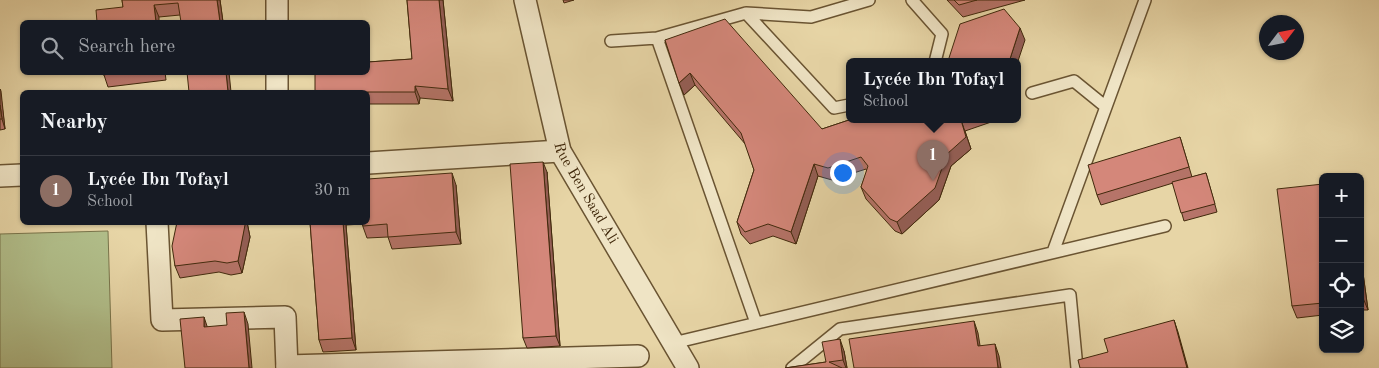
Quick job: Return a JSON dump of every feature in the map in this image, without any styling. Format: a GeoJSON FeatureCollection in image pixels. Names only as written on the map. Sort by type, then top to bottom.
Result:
{"type":"FeatureCollection","features":[{"type":"Feature","properties":{"kind":"street"},"geometry":{"type":"LineString","coordinates":[[277,0],[277,20]]}},
{"type":"Feature","properties":{"kind":"street","name":"Rue Ben Saad Ali"},"geometry":{"type":"LineString","coordinates":[[525,0],[560,151],[688,368]]}},
{"type":"Feature","properties":{"kind":"street"},"geometry":{"type":"LineString","coordinates":[[277,75],[277,90]]}},
{"type":"Feature","properties":{"kind":"street"},"geometry":{"type":"LineString","coordinates":[[370,163],[560,151]]}},
{"type":"Feature","properties":{"kind":"street"},"geometry":{"type":"LineString","coordinates":[[0,176],[20,175]]}},
{"type":"Feature","properties":{"kind":"street"},"geometry":{"type":"LineString","coordinates":[[157,225],[162,320],[285,317],[287,367],[638,356]]}},
{"type":"Feature","properties":{"kind":"lane"},"geometry":{"type":"LineString","coordinates":[[611,41],[657,38],[746,13],[811,17],[869,0]]}},
{"type":"Feature","properties":{"kind":"lane"},"geometry":{"type":"LineString","coordinates":[[912,0],[942,34],[935,58]]}},
{"type":"Feature","properties":{"kind":"lane"},"geometry":{"type":"LineString","coordinates":[[1053,252],[1145,0]]}},
{"type":"Feature","properties":{"kind":"lane"},"geometry":{"type":"LineString","coordinates":[[746,13],[834,108],[846,106]]}},
{"type":"Feature","properties":{"kind":"lane"},"geometry":{"type":"LineString","coordinates":[[657,38],[756,323]]}},
{"type":"Feature","properties":{"kind":"lane"},"geometry":{"type":"LineString","coordinates":[[1032,93],[1074,81],[1106,107]]}},
{"type":"Feature","properties":{"kind":"lane"},"geometry":{"type":"LineString","coordinates":[[673,343],[1165,226]]}},
{"type":"Feature","properties":{"kind":"lane"},"geometry":{"type":"LineString","coordinates":[[792,368],[840,329],[1070,295],[1077,368]]}},
{"type":"Feature","properties":{"kind":"green space"},"geometry":{"type":"Polygon","coordinates":[[[108,231],[112,368],[0,368],[0,234],[108,231]]]}},
{"type":"Feature","properties":{"kind":"building"},"geometry":{"type":"Polygon","coordinates":[[[122,0],[217,0],[220,20],[181,20],[178,3],[154,5],[156,20],[97,20],[96,10],[123,7],[122,0]]]}},
{"type":"Feature","properties":{"kind":"building"},"geometry":{"type":"Polygon","coordinates":[[[407,0],[439,0],[448,89],[415,86],[415,92],[315,90],[315,75],[370,75],[370,62],[412,59],[407,0]]]}},
{"type":"Feature","properties":{"kind":"building"},"geometry":{"type":"Polygon","coordinates":[[[954,0],[977,0],[959,5],[954,0]]]}},
{"type":"Feature","properties":{"kind":"building"},"geometry":{"type":"Polygon","coordinates":[[[1004,9],[1020,28],[1010,58],[949,58],[960,24],[1004,9]]]}},
{"type":"Feature","properties":{"kind":"building"},"geometry":{"type":"Polygon","coordinates":[[[725,19],[822,129],[846,121],[846,123],[962,123],[966,137],[947,154],[935,188],[897,222],[890,219],[861,187],[868,166],[861,157],[828,168],[814,164],[791,232],[768,224],[745,232],[737,222],[754,170],[741,133],[690,73],[679,83],[665,40],[725,19]]]}},
{"type":"Feature","properties":{"kind":"building"},"geometry":{"type":"Polygon","coordinates":[[[187,75],[226,75],[228,90],[189,90],[187,75]]]}},
{"type":"Feature","properties":{"kind":"building"},"geometry":{"type":"Polygon","coordinates":[[[1180,137],[1189,167],[1097,195],[1088,165],[1180,137]]]}},
{"type":"Feature","properties":{"kind":"building"},"geometry":{"type":"Polygon","coordinates":[[[543,162],[556,336],[523,338],[510,164],[543,162]]]}},
{"type":"Feature","properties":{"kind":"building"},"geometry":{"type":"Polygon","coordinates":[[[452,173],[456,232],[388,237],[387,224],[363,226],[370,225],[370,179],[452,173]]]}},
{"type":"Feature","properties":{"kind":"building"},"geometry":{"type":"Polygon","coordinates":[[[1206,173],[1215,204],[1181,213],[1172,182],[1206,173]]]}},
{"type":"Feature","properties":{"kind":"building"},"geometry":{"type":"Polygon","coordinates":[[[1319,184],[1319,303],[1292,306],[1277,189],[1319,184]]]}},
{"type":"Feature","properties":{"kind":"building"},"geometry":{"type":"Polygon","coordinates":[[[176,225],[245,225],[238,261],[227,263],[215,261],[175,266],[172,246],[176,225]]]}},
{"type":"Feature","properties":{"kind":"building"},"geometry":{"type":"Polygon","coordinates":[[[310,225],[343,225],[352,338],[319,340],[310,225]]]}},
{"type":"Feature","properties":{"kind":"building"},"geometry":{"type":"Polygon","coordinates":[[[244,312],[249,368],[185,368],[180,319],[204,317],[204,327],[227,325],[226,313],[244,312]]]}},
{"type":"Feature","properties":{"kind":"building"},"geometry":{"type":"Polygon","coordinates":[[[1174,320],[1187,368],[1080,368],[1078,360],[1108,352],[1104,339],[1174,320]]]}},
{"type":"Feature","properties":{"kind":"building"},"geometry":{"type":"Polygon","coordinates":[[[974,321],[978,346],[995,344],[998,368],[854,368],[849,339],[974,321]]]}},
{"type":"Feature","properties":{"kind":"building"},"geometry":{"type":"Polygon","coordinates":[[[840,339],[843,360],[829,362],[842,368],[785,368],[826,362],[822,342],[840,339]]]}},
{"type":"Feature","properties":{"kind":"place","name":"Lycée Ibn Tofayl"},"geometry":{"type":"Point","coordinates":[933,181]}}]}
